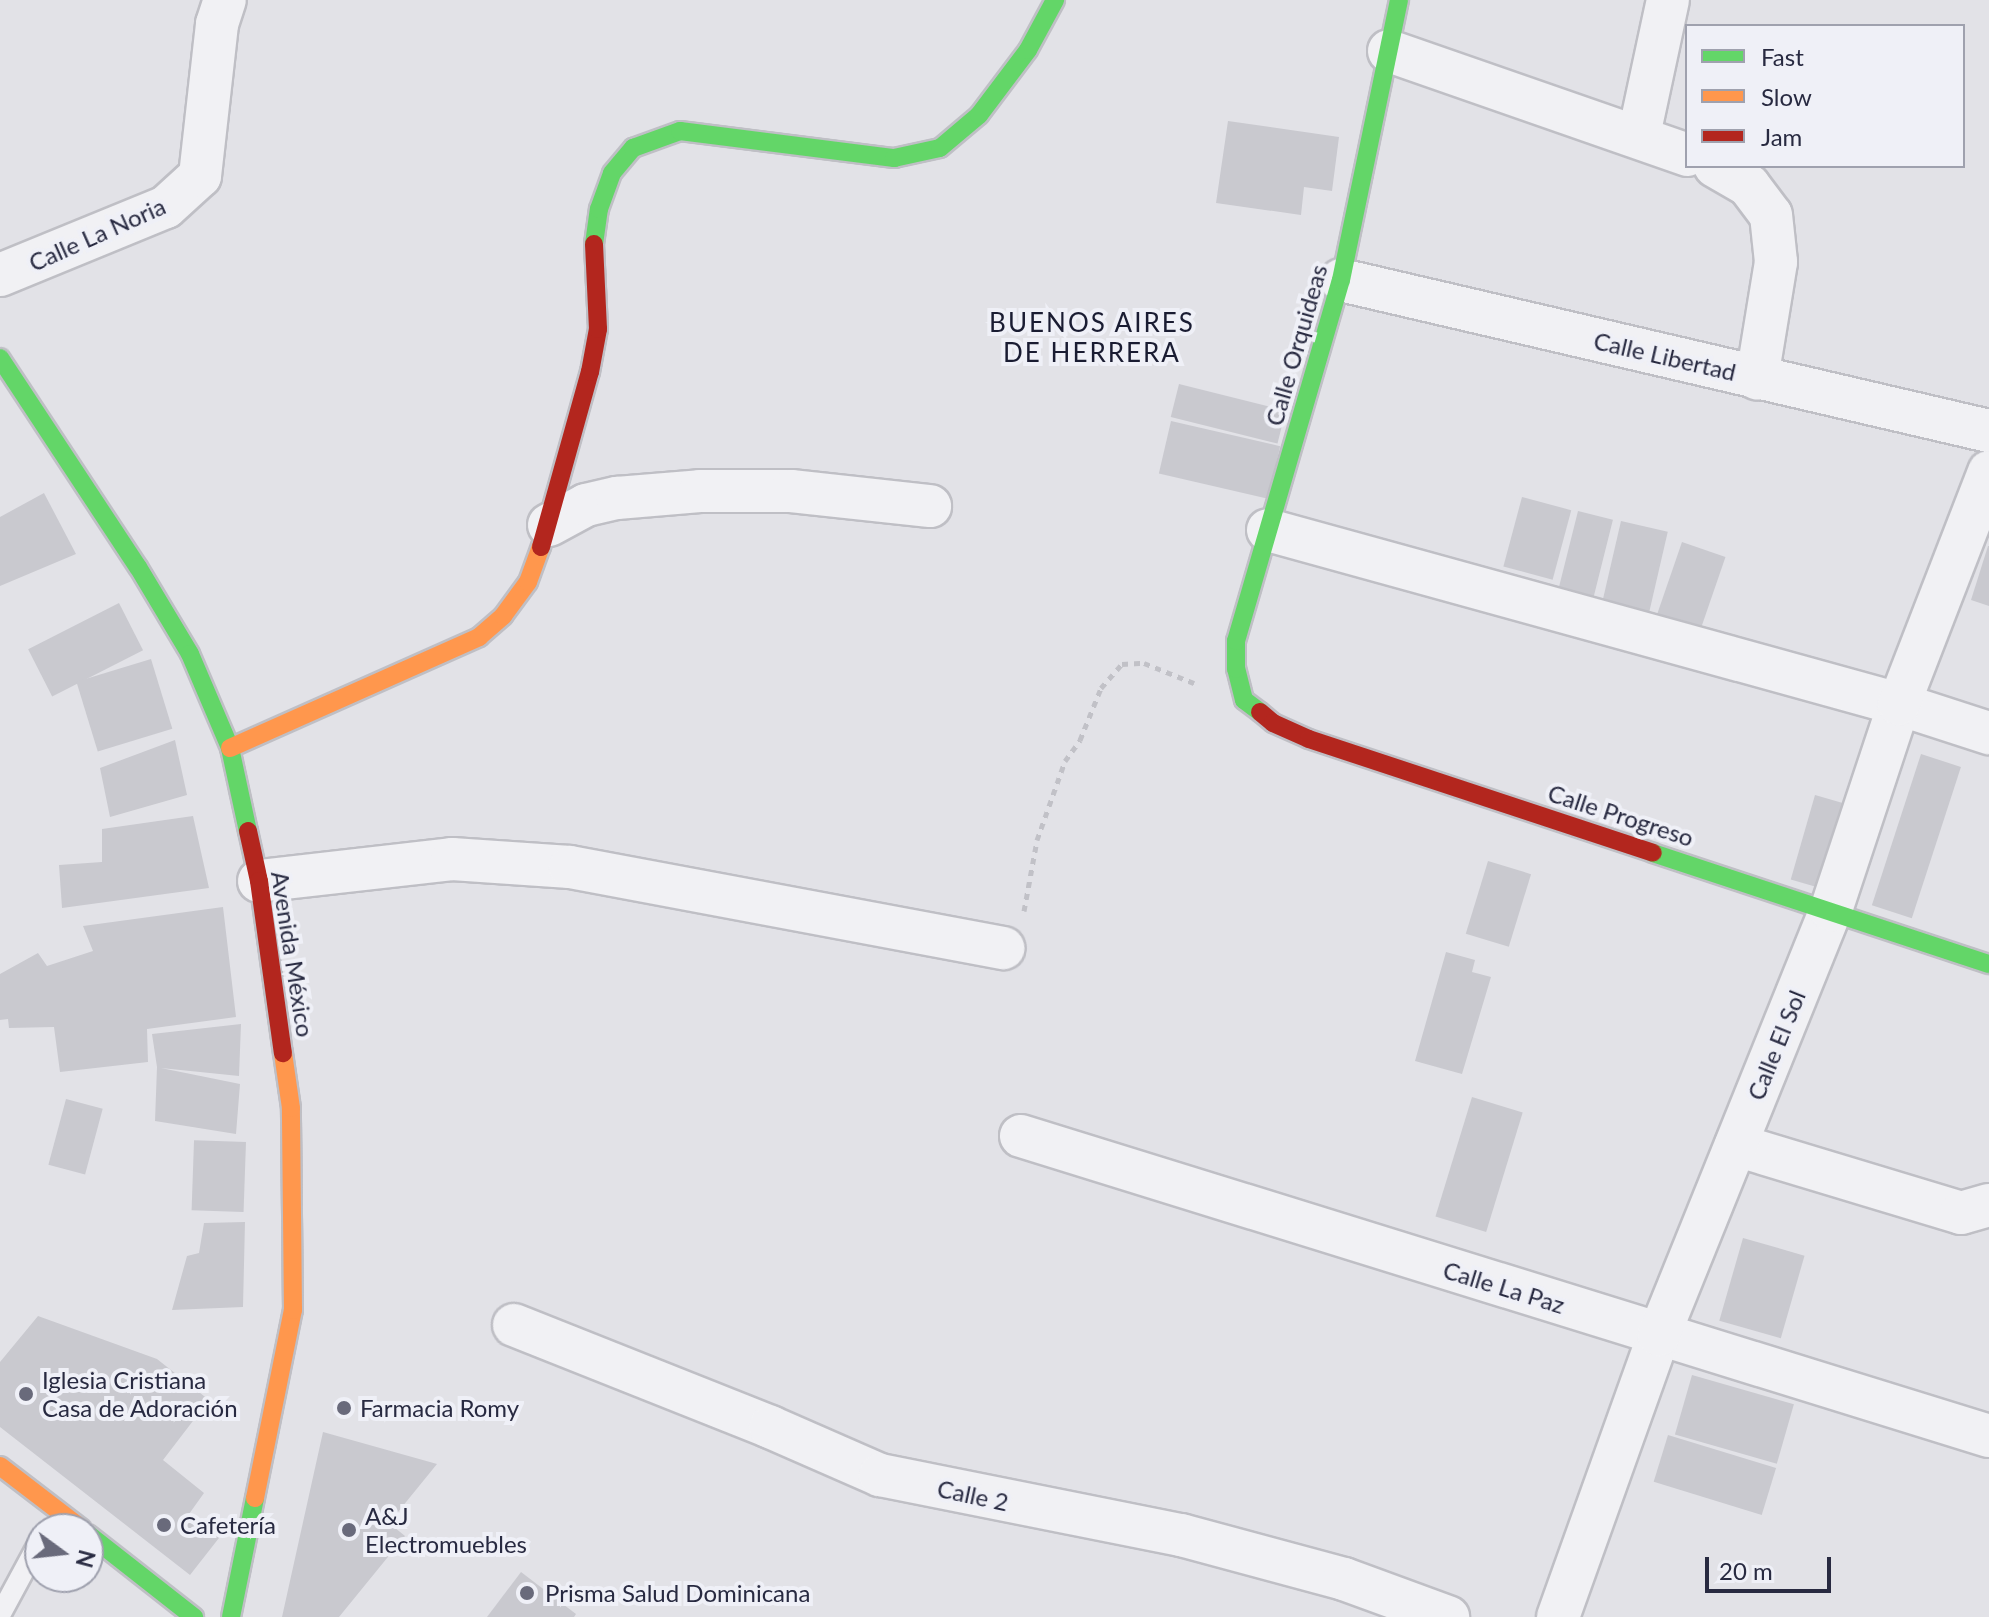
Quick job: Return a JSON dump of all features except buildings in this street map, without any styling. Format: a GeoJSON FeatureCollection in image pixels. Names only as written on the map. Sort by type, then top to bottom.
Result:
{"type":"FeatureCollection","features":[{"type":"Feature","properties":{"kind":"street","name":"Calle La Noria"},"geometry":{"type":"LineString","coordinates":[[0,275],[166,207],[200,176],[217,24],[225,0]]}},
{"type":"Feature","properties":{"kind":"street"},"geometry":{"type":"LineString","coordinates":[[230,748],[479,637],[503,616],[528,582],[549,525],[577,429],[598,329],[593,249],[599,209],[612,173],[633,148],[680,131],[894,158],[940,148],[979,115],[1028,50],[1055,0]]}},
{"type":"Feature","properties":{"kind":"street","name":"Calle Orquideas"},"geometry":{"type":"LineString","coordinates":[[1244,700],[1236,669],[1236,641],[1341,280],[1399,0]]}},
{"type":"Feature","properties":{"kind":"street"},"geometry":{"type":"LineString","coordinates":[[1639,135],[1668,0]]}},
{"type":"Feature","properties":{"kind":"street"},"geometry":{"type":"LineString","coordinates":[[1389,51],[1639,135],[1685,154]]}},
{"type":"Feature","properties":{"kind":"street"},"geometry":{"type":"LineString","coordinates":[[1718,168],[1749,186],[1771,215],[1776,262],[1757,378]]}},
{"type":"Feature","properties":{"kind":"street","name":"Calle Libertad"},"geometry":{"type":"LineString","coordinates":[[1341,280],[1989,431]]}},
{"type":"Feature","properties":{"kind":"street","name":"Avenida México"},"geometry":{"type":"LineString","coordinates":[[0,358],[138,567],[190,654],[230,748],[259,881],[291,1108],[293,1310],[231,1617]]}},
{"type":"Feature","properties":{"kind":"street","name":"Calle El Sol"},"geometry":{"type":"LineString","coordinates":[[1558,1617],[1659,1335],[1831,910],[1899,704],[1989,472]]}},
{"type":"Feature","properties":{"kind":"street"},"geometry":{"type":"LineString","coordinates":[[549,525],[586,505],[617,498],[700,491],[791,491],[930,506]]}},
{"type":"Feature","properties":{"kind":"street"},"geometry":{"type":"LineString","coordinates":[[1268,530],[1899,704],[1989,733]]}},
{"type":"Feature","properties":{"kind":"street","name":"Calle Progreso"},"geometry":{"type":"LineString","coordinates":[[1244,700],[1273,723],[1309,739],[1989,964]]}},
{"type":"Feature","properties":{"kind":"street"},"geometry":{"type":"LineString","coordinates":[[259,881],[452,859],[570,867],[1003,948]]}},
{"type":"Feature","properties":{"kind":"street","name":"Calle La Paz"},"geometry":{"type":"LineString","coordinates":[[1021,1136],[1989,1436]]}},
{"type":"Feature","properties":{"kind":"street"},"geometry":{"type":"LineString","coordinates":[[1736,1145],[1961,1213],[1989,1205]]}},
{"type":"Feature","properties":{"kind":"street","name":"Calle 2"},"geometry":{"type":"LineString","coordinates":[[514,1325],[770,1427],[880,1475],[1181,1535],[1344,1579],[1448,1617]]}},
{"type":"Feature","properties":{"kind":"street"},"geometry":{"type":"LineString","coordinates":[[0,1466],[62,1513]]}},
{"type":"Feature","properties":{"kind":"street"},"geometry":{"type":"LineString","coordinates":[[104,1547],[194,1617]]}},
{"type":"Feature","properties":{"kind":"lane"},"geometry":{"type":"LineString","coordinates":[[55,1513],[57,1509]]}},
{"type":"Feature","properties":{"kind":"lane"},"geometry":{"type":"LineString","coordinates":[[0,1615],[24,1571]]}},
{"type":"Feature","properties":{"kind":"path"},"geometry":{"type":"LineString","coordinates":[[1003,948],[1022,919],[1037,840],[1065,761],[1080,740],[1101,688],[1122,664],[1144,663],[1244,700]]}},
{"type":"Feature","properties":{"kind":"traffic: fast"},"geometry":{"type":"LineString","coordinates":[[594,244],[599,209],[612,173],[633,148],[680,131],[894,158],[940,148],[979,115],[1028,50],[1055,0]]}},
{"type":"Feature","properties":{"kind":"traffic: fast"},"geometry":{"type":"LineString","coordinates":[[1260,712],[1244,700],[1236,669],[1236,641],[1341,280],[1399,0]]}},
{"type":"Feature","properties":{"kind":"traffic: fast"},"geometry":{"type":"LineString","coordinates":[[0,358],[138,567],[190,654],[230,748],[248,831]]}},
{"type":"Feature","properties":{"kind":"traffic: fast"},"geometry":{"type":"LineString","coordinates":[[1653,853],[1989,964]]}},
{"type":"Feature","properties":{"kind":"traffic: fast"},"geometry":{"type":"LineString","coordinates":[[231,1617],[255,1498]]}},
{"type":"Feature","properties":{"kind":"traffic: fast"},"geometry":{"type":"LineString","coordinates":[[104,1547],[194,1617]]}},
{"type":"Feature","properties":{"kind":"traffic: slow"},"geometry":{"type":"LineString","coordinates":[[230,748],[479,637],[503,616],[528,582],[541,547]]}},
{"type":"Feature","properties":{"kind":"traffic: slow"},"geometry":{"type":"LineString","coordinates":[[255,1498],[293,1310],[291,1108],[283,1053]]}},
{"type":"Feature","properties":{"kind":"traffic: slow"},"geometry":{"type":"LineString","coordinates":[[0,1466],[61,1513]]}},
{"type":"Feature","properties":{"kind":"traffic: jam"},"geometry":{"type":"LineString","coordinates":[[541,547],[590,372],[598,329],[594,244]]}},
{"type":"Feature","properties":{"kind":"traffic: jam"},"geometry":{"type":"LineString","coordinates":[[1260,712],[1273,723],[1309,739],[1653,853]]}},
{"type":"Feature","properties":{"kind":"traffic: jam"},"geometry":{"type":"LineString","coordinates":[[248,831],[259,881],[283,1053]]}},
{"type":"Feature","properties":{"kind":"place","name":"Iglesia Cristiana Casa de Adoración"},"geometry":{"type":"Point","coordinates":[26,1394]}},
{"type":"Feature","properties":{"kind":"place","name":"Farmacia Romy"},"geometry":{"type":"Point","coordinates":[344,1408]}},
{"type":"Feature","properties":{"kind":"place","name":"Cafetería"},"geometry":{"type":"Point","coordinates":[164,1525]}},
{"type":"Feature","properties":{"kind":"place","name":"A&J Electromuebles"},"geometry":{"type":"Point","coordinates":[349,1530]}},
{"type":"Feature","properties":{"kind":"place","name":"Prisma Salud Dominicana"},"geometry":{"type":"Point","coordinates":[527,1593]}},
{"type":"Feature","properties":{"kind":"district","name":"BUENOS AIRES DE HERRERA"},"geometry":{"type":"Point","coordinates":[1092,338]}}]}
